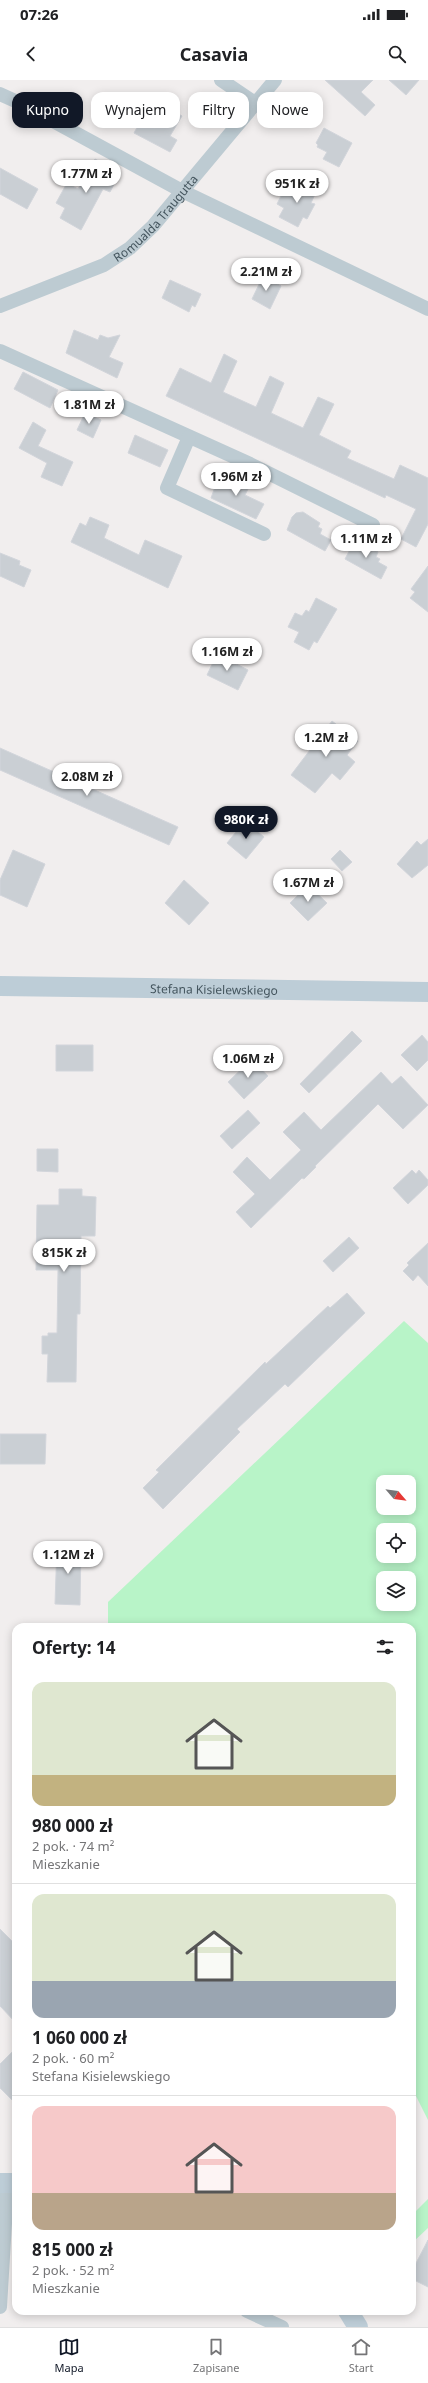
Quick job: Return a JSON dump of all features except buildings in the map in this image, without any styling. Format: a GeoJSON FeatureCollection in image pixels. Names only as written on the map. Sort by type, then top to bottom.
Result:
{"type":"FeatureCollection","features":[{"type":"Feature","properties":{"kind":"main road","name":"Stefana Kisielewskiego"},"geometry":{"type":"LineString","coordinates":[[0,986],[428,992]]}},
{"type":"Feature","properties":{"kind":"main road"},"geometry":{"type":"LineString","coordinates":[[350,2315],[358,2327]]}},
{"type":"Feature","properties":{"kind":"street"},"geometry":{"type":"LineString","coordinates":[[221,80],[255,103]]}},
{"type":"Feature","properties":{"kind":"street","name":"Romualda Traugutta"},"geometry":{"type":"LineString","coordinates":[[0,306],[104,265],[130,248],[153,226],[275,80]]}},
{"type":"Feature","properties":{"kind":"street"},"geometry":{"type":"LineString","coordinates":[[0,94],[22,104],[182,191],[428,309]]}},
{"type":"Feature","properties":{"kind":"street"},"geometry":{"type":"LineString","coordinates":[[0,351],[250,464],[374,526]]}},
{"type":"Feature","properties":{"kind":"street"},"geometry":{"type":"LineString","coordinates":[[190,437],[167,488],[264,534]]}},
{"type":"Feature","properties":{"kind":"street"},"geometry":{"type":"LineString","coordinates":[[0,2307],[7,2223],[7,2183]]}},
{"type":"Feature","properties":{"kind":"street"},"geometry":{"type":"LineString","coordinates":[[256,2315],[282,2327]]}},
{"type":"Feature","properties":{"kind":"green space"},"geometry":{"type":"Polygon","coordinates":[[[404,1321],[428,1343],[428,2120],[416,2096],[416,1623],[108,1623],[108,1602],[404,1321]]]}},
{"type":"Feature","properties":{"kind":"green space"},"geometry":{"type":"Polygon","coordinates":[[[428,2199],[428,2228],[416,2239],[416,2211],[428,2199]]]}}]}
